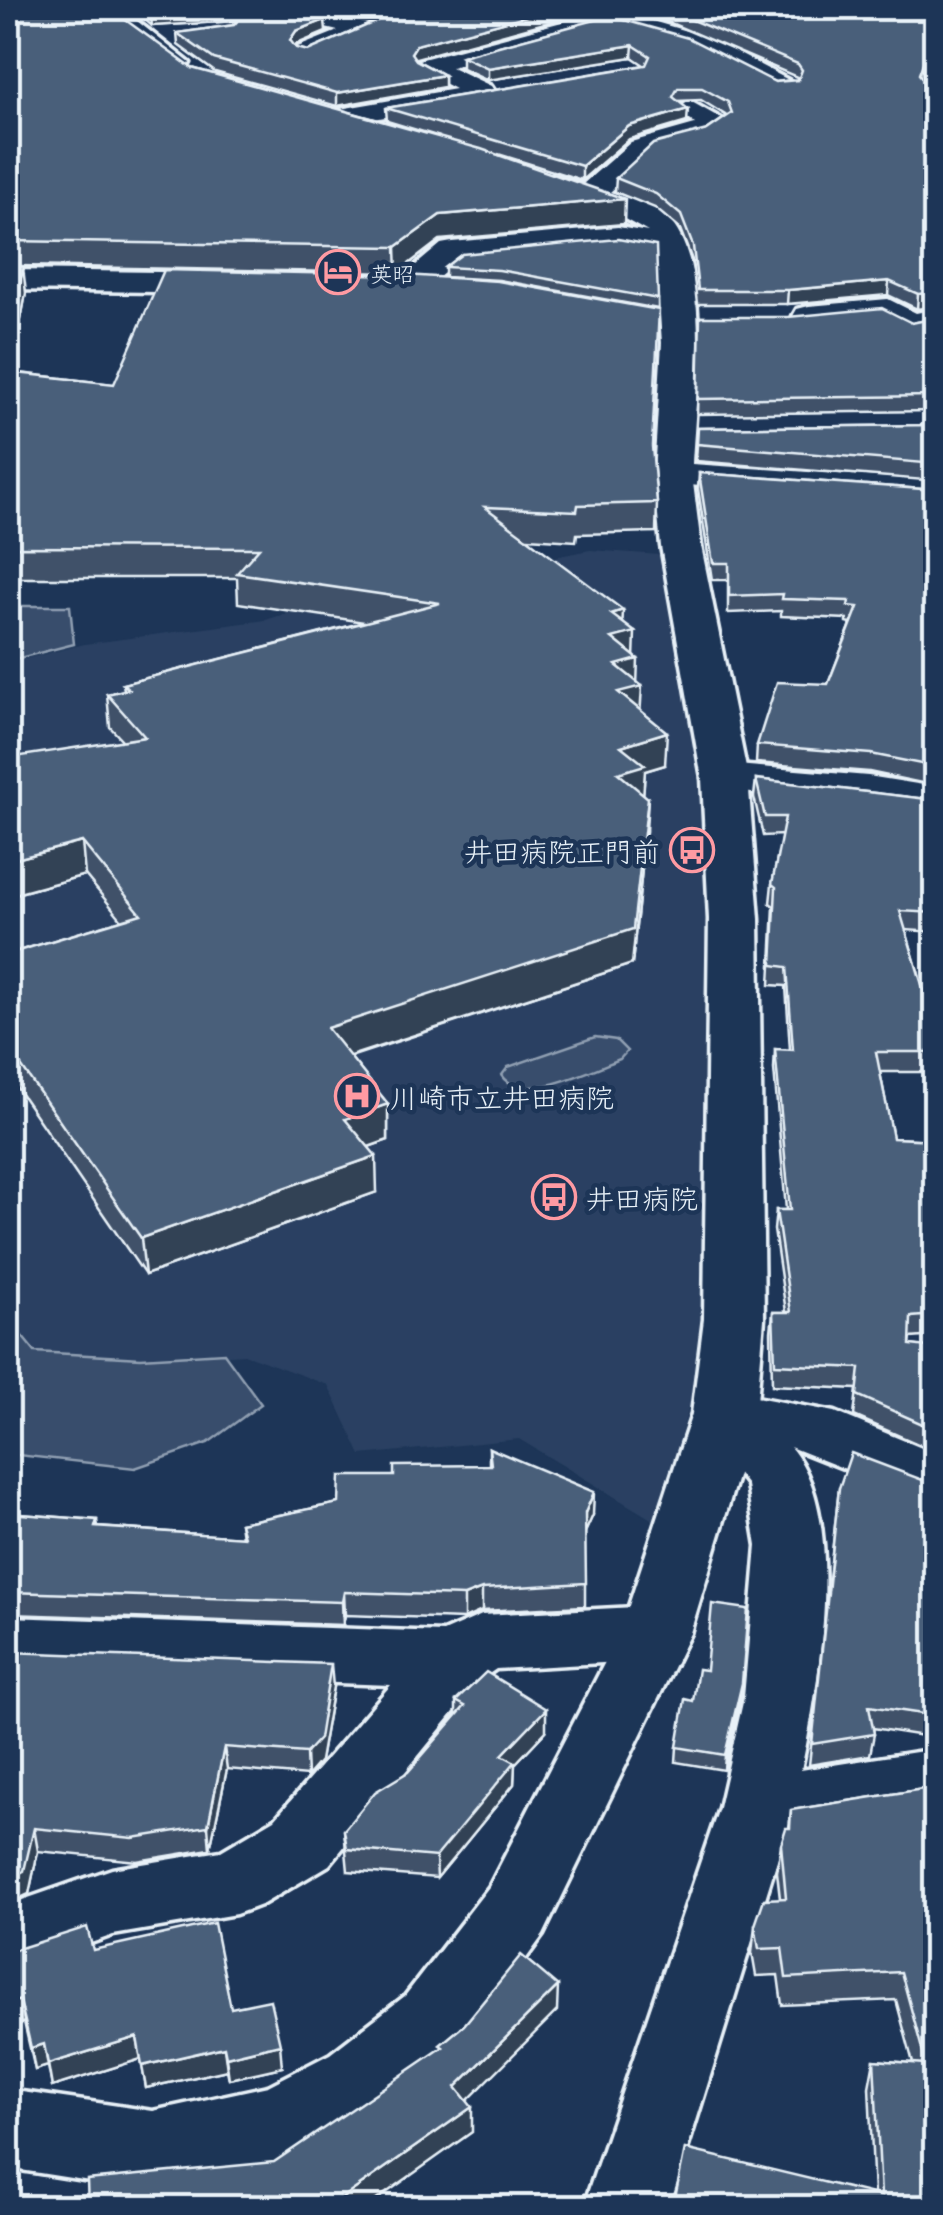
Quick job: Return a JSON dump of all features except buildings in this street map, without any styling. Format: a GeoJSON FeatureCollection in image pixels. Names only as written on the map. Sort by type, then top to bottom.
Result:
{"type":"FeatureCollection","features":[{"type":"Feature","properties":{"kind":"street"},"geometry":{"type":"LineString","coordinates":[[116,8],[122,21],[204,81]]}},
{"type":"Feature","properties":{"kind":"street"},"geometry":{"type":"LineString","coordinates":[[258,8],[273,13],[326,8]]}},
{"type":"Feature","properties":{"kind":"street"},"geometry":{"type":"LineString","coordinates":[[584,8],[698,42],[784,85]]}},
{"type":"Feature","properties":{"kind":"street"},"geometry":{"type":"LineString","coordinates":[[289,12],[364,30],[307,52]]}},
{"type":"Feature","properties":{"kind":"street"},"geometry":{"type":"LineString","coordinates":[[482,92],[428,65],[611,16]]}},
{"type":"Feature","properties":{"kind":"street"},"geometry":{"type":"LineString","coordinates":[[148,38],[186,33]]}},
{"type":"Feature","properties":{"kind":"street"},"geometry":{"type":"LineString","coordinates":[[334,118],[510,88]]}},
{"type":"Feature","properties":{"kind":"street"},"geometry":{"type":"LineString","coordinates":[[586,195],[606,183],[640,148],[697,137],[714,123],[690,109]]}},
{"type":"Feature","properties":{"kind":"street"},"geometry":{"type":"LineString","coordinates":[[304,110],[387,134]]}},
{"type":"Feature","properties":{"kind":"street"},"geometry":{"type":"LineString","coordinates":[[8,2129],[153,2151],[280,2122],[359,2081],[434,2022],[516,1911],[655,1633],[724,1414],[734,1320],[734,920],[725,778],[682,546],[673,474],[677,321],[674,247],[660,226],[530,176]]}},
{"type":"Feature","properties":{"kind":"street"},"geometry":{"type":"LineString","coordinates":[[406,288],[452,251],[618,236],[674,247]]}},
{"type":"Feature","properties":{"kind":"street"},"geometry":{"type":"LineString","coordinates":[[8,280],[270,284]]}},
{"type":"Feature","properties":{"kind":"street"},"geometry":{"type":"LineString","coordinates":[[368,286],[462,292]]}},
{"type":"Feature","properties":{"kind":"street"},"geometry":{"type":"LineString","coordinates":[[770,318],[888,309],[910,324],[936,319]]}},
{"type":"Feature","properties":{"kind":"street"},"geometry":{"type":"LineString","coordinates":[[674,429],[712,429]]}},
{"type":"Feature","properties":{"kind":"street"},"geometry":{"type":"LineString","coordinates":[[673,474],[791,479],[936,492]]}},
{"type":"Feature","properties":{"kind":"street"},"geometry":{"type":"LineString","coordinates":[[725,778],[868,790],[936,801]]}},
{"type":"Feature","properties":{"kind":"street"},"geometry":{"type":"LineString","coordinates":[[724,1414],[812,1428],[936,1480]]}},
{"type":"Feature","properties":{"kind":"street"},"geometry":{"type":"LineString","coordinates":[[626,2208],[756,1808],[780,1698],[791,1546],[779,1478],[724,1414]]}},
{"type":"Feature","properties":{"kind":"street"},"geometry":{"type":"LineString","coordinates":[[8,1939],[112,1902],[236,1881],[302,1842],[455,1660],[482,1642],[655,1633]]}},
{"type":"Feature","properties":{"kind":"street"},"geometry":{"type":"LineString","coordinates":[[8,1644],[455,1660]]}},
{"type":"Feature","properties":{"kind":"street"},"geometry":{"type":"LineString","coordinates":[[756,1808],[936,1780]]}},
{"type":"Feature","properties":{"kind":"shaded area","name":"川崎市立井田病院"},"geometry":{"type":"Polygon","coordinates":[[[590,550],[660,555],[689,696],[709,893],[703,1299],[690,1402],[658,1523],[519,1439],[361,1455],[328,1385],[244,1354],[29,1369],[8,1363],[8,663],[85,644],[266,620],[315,604],[590,550]]]}},
{"type":"Feature","properties":{"kind":"shaded area"},"geometry":{"type":"Polygon","coordinates":[[[8,599],[11,606],[70,606],[74,644],[8,661],[8,599]]]}},
{"type":"Feature","properties":{"kind":"shaded area"},"geometry":{"type":"Polygon","coordinates":[[[595,1037],[616,1040],[627,1051],[620,1059],[593,1070],[540,1086],[511,1084],[502,1075],[508,1067],[595,1037]]]}},
{"type":"Feature","properties":{"kind":"shaded area"},"geometry":{"type":"Polygon","coordinates":[[[8,1319],[35,1352],[141,1358],[224,1353],[261,1404],[208,1443],[135,1468],[8,1454],[8,1319]]]}},
{"type":"Feature","properties":{"kind":"place","name":"英昭"},"geometry":{"type":"Point","coordinates":[338,272]}},
{"type":"Feature","properties":{"kind":"place","name":"井田病院正門前"},"geometry":{"type":"Point","coordinates":[692,850]}},
{"type":"Feature","properties":{"kind":"place","name":"川崎市立井田病院"},"geometry":{"type":"Point","coordinates":[357,1096]}},
{"type":"Feature","properties":{"kind":"place","name":"井田病院"},"geometry":{"type":"Point","coordinates":[554,1197]}}]}
